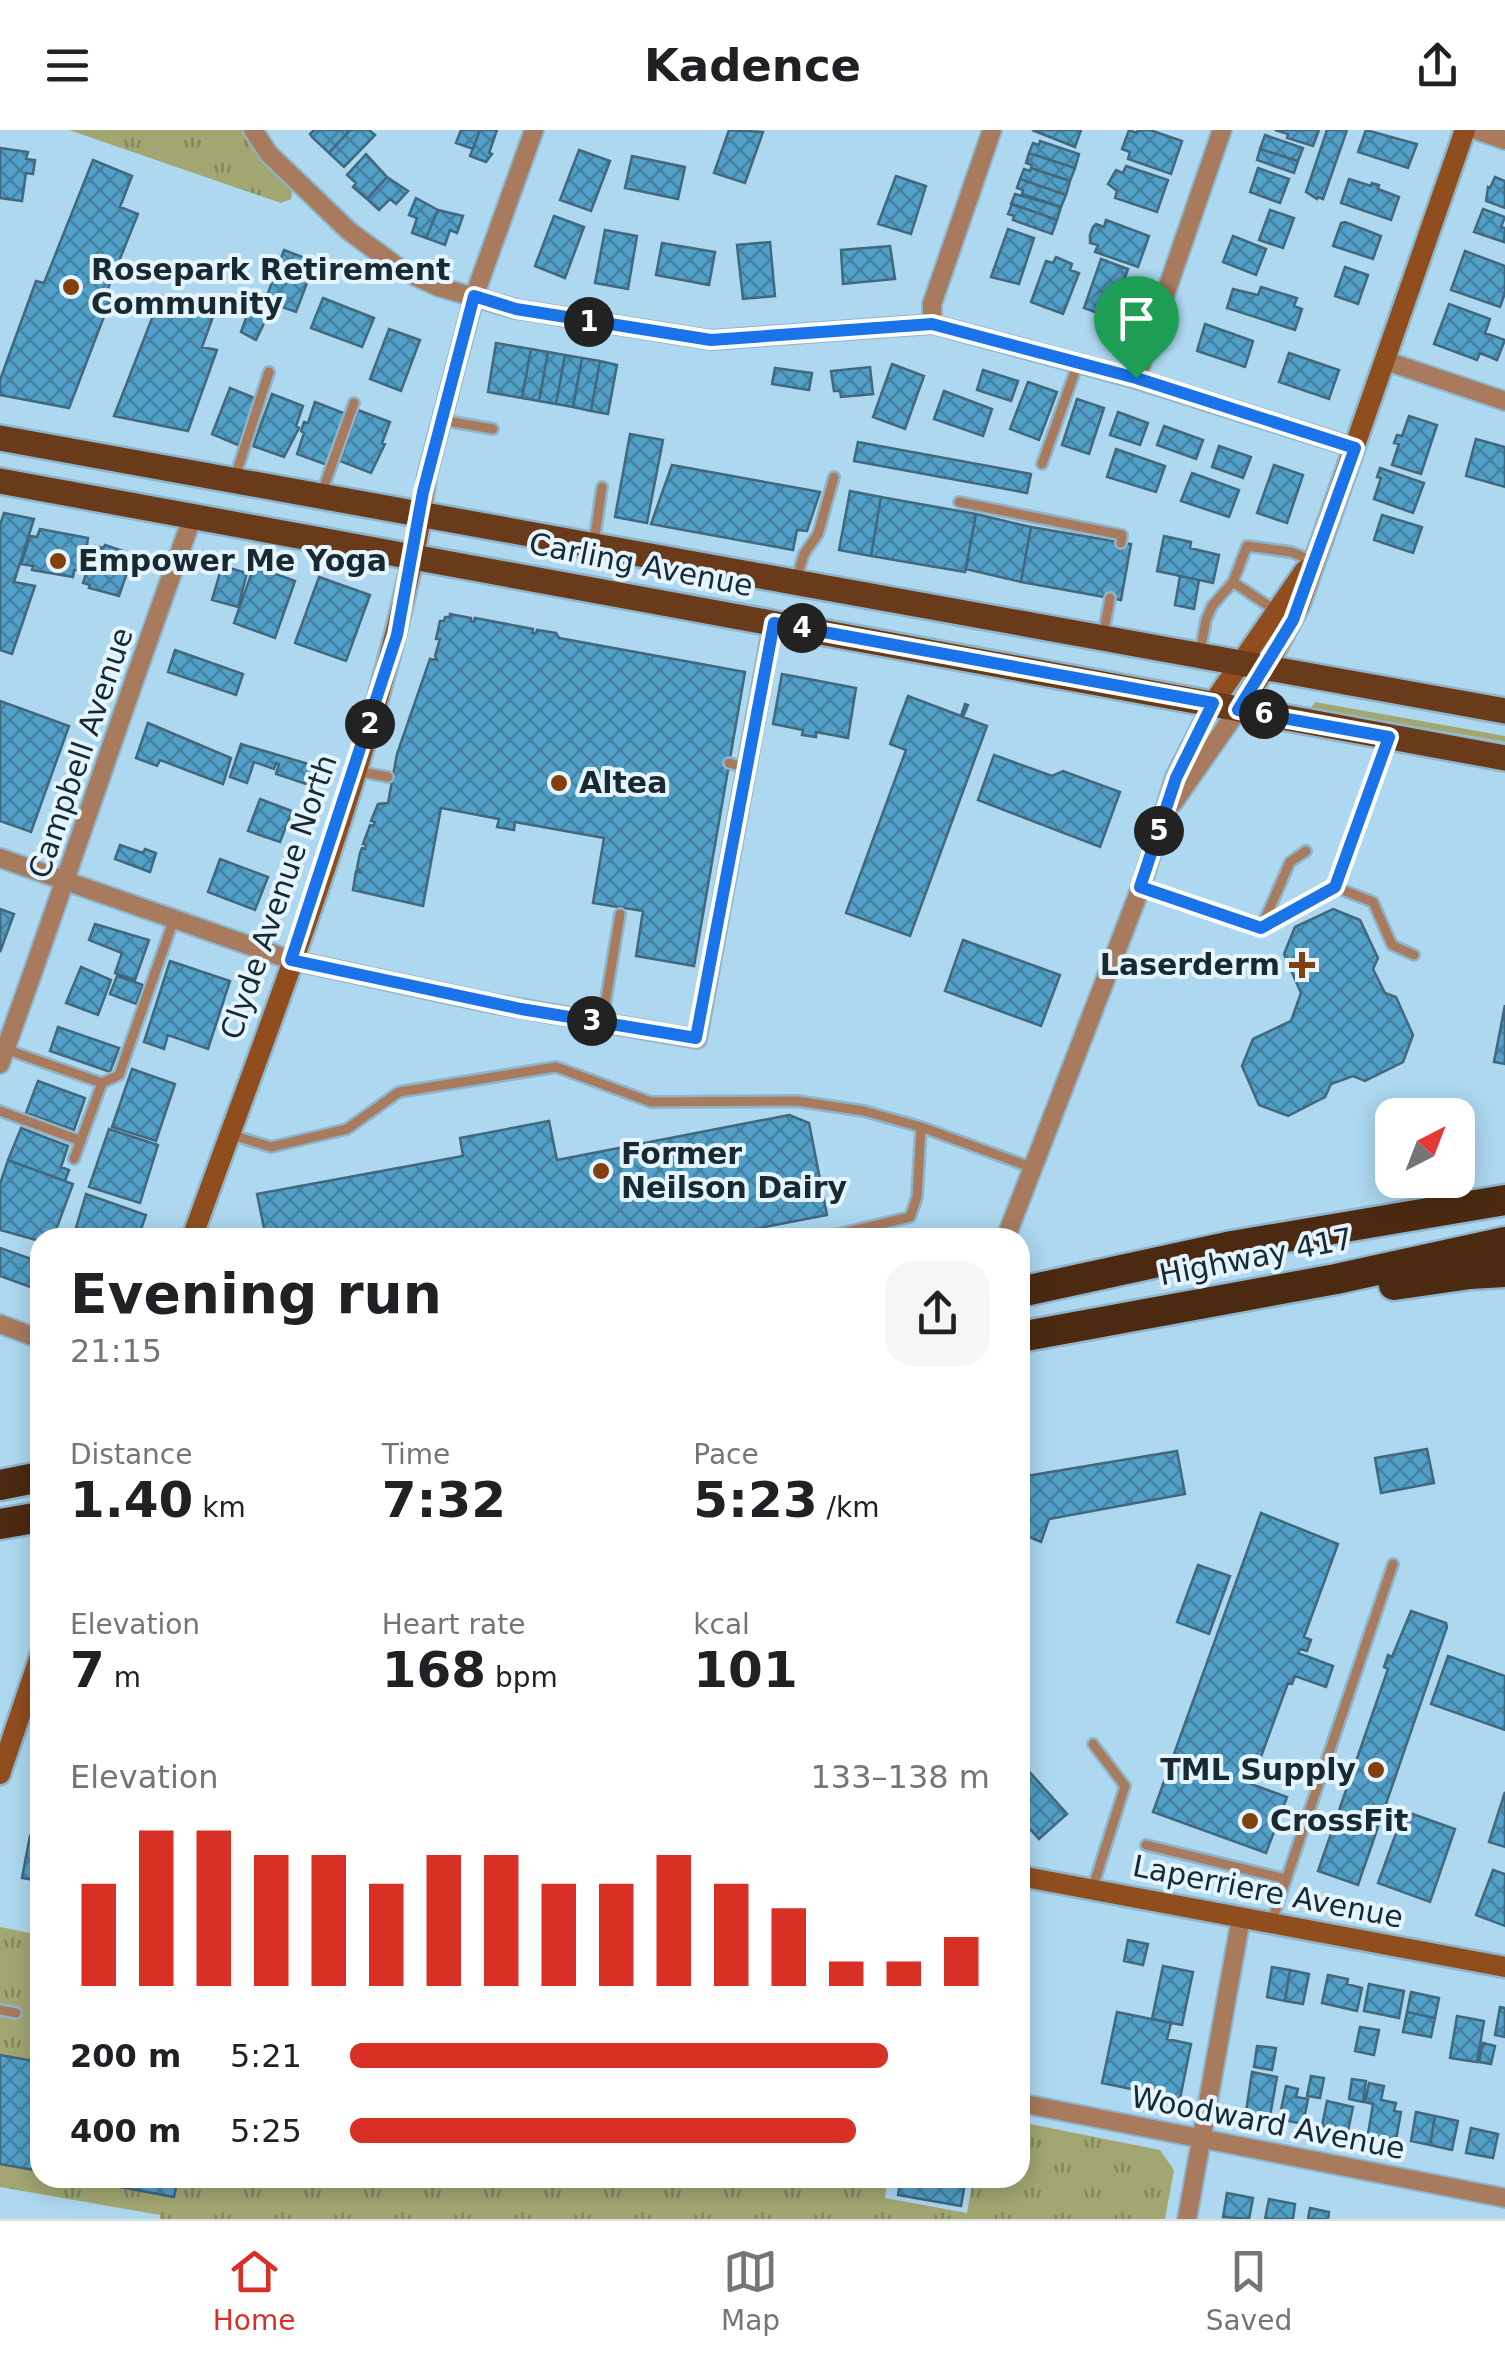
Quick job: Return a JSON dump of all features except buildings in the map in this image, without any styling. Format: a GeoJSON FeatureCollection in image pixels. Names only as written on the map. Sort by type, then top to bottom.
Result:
{"type":"FeatureCollection","features":[{"type":"Feature","properties":{"kind":"highway"},"geometry":{"type":"LineString","coordinates":[[1030,1290],[1232,1246],[1505,1200]]}},
{"type":"Feature","properties":{"kind":"highway","name":"Highway 417"},"geometry":{"type":"LineString","coordinates":[[1030,1335],[1336,1279],[1505,1242]]}},
{"type":"Feature","properties":{"kind":"highway"},"geometry":{"type":"LineString","coordinates":[[1336,1279],[1392,1286],[1505,1272]]}},
{"type":"Feature","properties":{"kind":"highway"},"geometry":{"type":"LineString","coordinates":[[0,1484],[30,1479]]}},
{"type":"Feature","properties":{"kind":"highway"},"geometry":{"type":"LineString","coordinates":[[0,1524],[30,1519]]}},
{"type":"Feature","properties":{"kind":"main road","name":"Carling Avenue"},"geometry":{"type":"LineString","coordinates":[[0,438],[147,456],[234,480],[1505,711]]}},
{"type":"Feature","properties":{"kind":"main road","name":"Carling Avenue"},"geometry":{"type":"LineString","coordinates":[[0,481],[1505,758]]}},
{"type":"Feature","properties":{"kind":"street"},"geometry":{"type":"LineString","coordinates":[[253,130],[269,154],[350,231],[414,277],[439,288],[516,309],[711,340],[932,324],[1136,378],[1355,448]]}},
{"type":"Feature","properties":{"kind":"street"},"geometry":{"type":"LineString","coordinates":[[422,514],[423,492],[474,296],[534,130]]}},
{"type":"Feature","properties":{"kind":"street"},"geometry":{"type":"LineString","coordinates":[[932,324],[932,304],[992,130]]}},
{"type":"Feature","properties":{"kind":"street"},"geometry":{"type":"LineString","coordinates":[[1136,378],[1222,130]]}},
{"type":"Feature","properties":{"kind":"street"},"geometry":{"type":"LineString","coordinates":[[1010,1228],[1140,887],[1176,778],[1226,706],[1266,668],[1293,620],[1465,130]]}},
{"type":"Feature","properties":{"kind":"street"},"geometry":{"type":"LineString","coordinates":[[1476,130],[1505,140]]}},
{"type":"Feature","properties":{"kind":"street"},"geometry":{"type":"LineString","coordinates":[[1386,362],[1505,401]]}},
{"type":"Feature","properties":{"kind":"street","name":"Clyde Avenue North"},"geometry":{"type":"LineString","coordinates":[[196,1228],[354,771],[397,635],[422,514]]}},
{"type":"Feature","properties":{"kind":"street","name":"Campbell Avenue"},"geometry":{"type":"LineString","coordinates":[[3,1056],[193,516]]}},
{"type":"Feature","properties":{"kind":"street"},"geometry":{"type":"LineString","coordinates":[[1226,706],[1239,663],[1313,561]]}},
{"type":"Feature","properties":{"kind":"street"},"geometry":{"type":"LineString","coordinates":[[0,858],[291,960],[474,1000],[696,1038],[774,623]]}},
{"type":"Feature","properties":{"kind":"street"},"geometry":{"type":"LineString","coordinates":[[0,1324],[30,1335]]}},
{"type":"Feature","properties":{"kind":"street"},"geometry":{"type":"LineString","coordinates":[[0,1774],[30,1701]]}},
{"type":"Feature","properties":{"kind":"street","name":"Laperriere Avenue"},"geometry":{"type":"LineString","coordinates":[[1030,1878],[1505,1967]]}},
{"type":"Feature","properties":{"kind":"street"},"geometry":{"type":"LineString","coordinates":[[1187,2219],[1241,1918]]}},
{"type":"Feature","properties":{"kind":"street","name":"Woodward Avenue"},"geometry":{"type":"LineString","coordinates":[[1030,2104],[1505,2198]]}},
{"type":"Feature","properties":{"kind":"lane"},"geometry":{"type":"LineString","coordinates":[[1042,464],[1078,363]]}},
{"type":"Feature","properties":{"kind":"lane"},"geometry":{"type":"LineString","coordinates":[[234,480],[269,372]]}},
{"type":"Feature","properties":{"kind":"lane"},"geometry":{"type":"LineString","coordinates":[[321,496],[354,404]]}},
{"type":"Feature","properties":{"kind":"lane"},"geometry":{"type":"LineString","coordinates":[[442,420],[493,429]]}},
{"type":"Feature","properties":{"kind":"lane"},"geometry":{"type":"LineString","coordinates":[[796,583],[804,554],[818,534],[834,477]]}},
{"type":"Feature","properties":{"kind":"lane"},"geometry":{"type":"LineString","coordinates":[[594,546],[602,487]]}},
{"type":"Feature","properties":{"kind":"lane"},"geometry":{"type":"LineString","coordinates":[[959,502],[1122,535],[1121,543]]}},
{"type":"Feature","properties":{"kind":"lane"},"geometry":{"type":"LineString","coordinates":[[1199,656],[1212,606],[1233,582],[1247,546],[1291,552],[1313,561]]}},
{"type":"Feature","properties":{"kind":"lane"},"geometry":{"type":"LineString","coordinates":[[1233,582],[1276,611]]}},
{"type":"Feature","properties":{"kind":"lane"},"geometry":{"type":"LineString","coordinates":[[1103,639],[1110,598]]}},
{"type":"Feature","properties":{"kind":"lane"},"geometry":{"type":"LineString","coordinates":[[1140,887],[1261,928],[1335,887],[1389,737]]}},
{"type":"Feature","properties":{"kind":"lane"},"geometry":{"type":"LineString","coordinates":[[729,763],[748,768]]}},
{"type":"Feature","properties":{"kind":"lane"},"geometry":{"type":"LineString","coordinates":[[354,771],[388,777]]}},
{"type":"Feature","properties":{"kind":"lane"},"geometry":{"type":"LineString","coordinates":[[1261,928],[1290,862],[1306,851]]}},
{"type":"Feature","properties":{"kind":"lane"},"geometry":{"type":"LineString","coordinates":[[1335,887],[1373,902],[1392,945],[1414,955]]}},
{"type":"Feature","properties":{"kind":"lane"},"geometry":{"type":"LineString","coordinates":[[602,1022],[620,914]]}},
{"type":"Feature","properties":{"kind":"lane"},"geometry":{"type":"LineString","coordinates":[[3,1056],[102,1083],[120,1075],[174,919]]}},
{"type":"Feature","properties":{"kind":"lane"},"geometry":{"type":"LineString","coordinates":[[229,1134],[271,1147],[347,1129],[399,1092],[556,1067],[651,1102],[797,1101],[864,1110],[1034,1168]]}},
{"type":"Feature","properties":{"kind":"lane"},"geometry":{"type":"LineString","coordinates":[[74,1159],[102,1083]]}},
{"type":"Feature","properties":{"kind":"lane"},"geometry":{"type":"LineString","coordinates":[[0,1112],[81,1140]]}},
{"type":"Feature","properties":{"kind":"lane"},"geometry":{"type":"LineString","coordinates":[[864,1228],[910,1217],[916,1197],[921,1127]]}},
{"type":"Feature","properties":{"kind":"lane"},"geometry":{"type":"LineString","coordinates":[[1271,1924],[1393,1564]]}},
{"type":"Feature","properties":{"kind":"lane"},"geometry":{"type":"LineString","coordinates":[[1092,1890],[1124,1786],[1093,1744]]}},
{"type":"Feature","properties":{"kind":"lane"},"geometry":{"type":"LineString","coordinates":[[1146,1845],[1286,1879]]}},
{"type":"Feature","properties":{"kind":"lane"},"geometry":{"type":"LineString","coordinates":[[0,2010],[16,2013]]}},
{"type":"Feature","properties":{"kind":"green space"},"geometry":{"type":"Polygon","coordinates":[[[69,130],[253,130],[294,180],[291,199],[281,203],[69,130]]]}},
{"type":"Feature","properties":{"kind":"green space"},"geometry":{"type":"Polygon","coordinates":[[[1315,702],[1505,736],[1505,742],[1311,708],[1315,702]]]}},
{"type":"Feature","properties":{"kind":"green space"},"geometry":{"type":"Polygon","coordinates":[[[0,1927],[30,1933],[30,2188],[886,2188],[885,2198],[967,2213],[971,2188],[1030,2188],[1030,2124],[1160,2150],[1174,2170],[1165,2219],[160,2219],[160,2215],[0,2187],[0,1927]]]}},
{"type":"Feature","properties":{"kind":"place","name":"Rosepark Retirement Community"},"geometry":{"type":"Point","coordinates":[71,287]}},
{"type":"Feature","properties":{"kind":"place","name":"Empower Me Yoga"},"geometry":{"type":"Point","coordinates":[58,561]}},
{"type":"Feature","properties":{"kind":"place","name":"Altea"},"geometry":{"type":"Point","coordinates":[559,783]}},
{"type":"Feature","properties":{"kind":"place","name":"Laserderm"},"geometry":{"type":"Point","coordinates":[1302,965]}},
{"type":"Feature","properties":{"kind":"place","name":"Former Neilson Dairy"},"geometry":{"type":"Point","coordinates":[601,1171]}},
{"type":"Feature","properties":{"kind":"place","name":"TML Supply"},"geometry":{"type":"Point","coordinates":[1376,1770]}},
{"type":"Feature","properties":{"kind":"place","name":"CrossFit"},"geometry":{"type":"Point","coordinates":[1250,1821]}},
{"type":"Feature","properties":{"kind":"route"},"geometry":{"type":"LineString","coordinates":[[474,296],[516,309],[666,336],[711,340],[932,324],[1136,378],[1355,448],[1293,620],[1238,710],[1389,737],[1335,887],[1261,928],[1140,887],[1186,752],[1213,703],[774,623],[714,959],[696,1038],[521,1009],[291,960],[397,635],[423,492],[474,296]]}}]}
